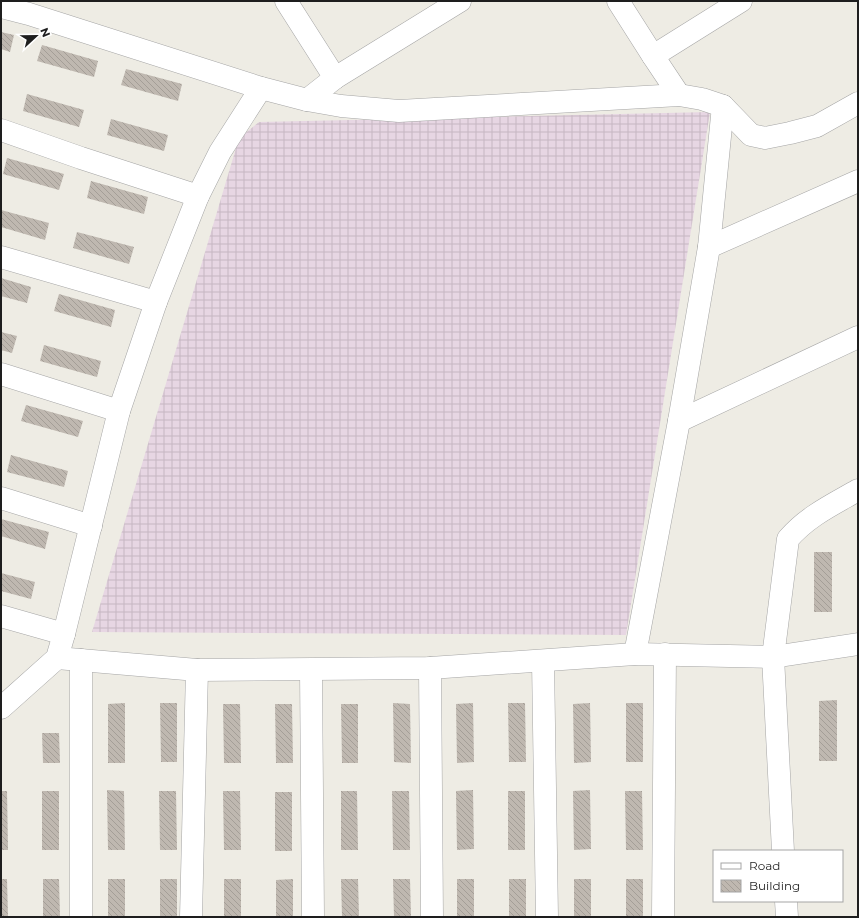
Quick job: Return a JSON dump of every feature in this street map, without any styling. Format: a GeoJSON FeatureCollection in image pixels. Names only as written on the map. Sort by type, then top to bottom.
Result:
{"type":"FeatureCollection","features":[{"type":"Feature","properties":{"kind":"street"},"geometry":{"type":"LineString","coordinates":[[286,1],[335,78]]}},
{"type":"Feature","properties":{"kind":"street"},"geometry":{"type":"LineString","coordinates":[[618,1],[652,56],[680,95]]}},
{"type":"Feature","properties":{"kind":"street"},"geometry":{"type":"LineString","coordinates":[[652,56],[741,1]]}},
{"type":"Feature","properties":{"kind":"street"},"geometry":{"type":"LineString","coordinates":[[307,100],[335,78],[448,4]]}},
{"type":"Feature","properties":{"kind":"street"},"geometry":{"type":"LineString","coordinates":[[1,7],[36,16],[261,88],[307,100],[341,106],[399,111],[680,95],[702,99],[723,106],[751,135],[765,138],[816,126],[858,103]]}},
{"type":"Feature","properties":{"kind":"street"},"geometry":{"type":"LineString","coordinates":[[1,708],[57,658],[119,411],[156,302],[198,196],[220,152],[261,88]]}},
{"type":"Feature","properties":{"kind":"street"},"geometry":{"type":"LineString","coordinates":[[635,654],[680,421],[709,247],[723,106]]}},
{"type":"Feature","properties":{"kind":"street"},"geometry":{"type":"LineString","coordinates":[[1,130],[198,196]]}},
{"type":"Feature","properties":{"kind":"street"},"geometry":{"type":"LineString","coordinates":[[709,247],[858,180]]}},
{"type":"Feature","properties":{"kind":"street"},"geometry":{"type":"LineString","coordinates":[[1,257],[156,302]]}},
{"type":"Feature","properties":{"kind":"street"},"geometry":{"type":"LineString","coordinates":[[680,421],[858,337]]}},
{"type":"Feature","properties":{"kind":"street"},"geometry":{"type":"LineString","coordinates":[[1,374],[119,411]]}},
{"type":"Feature","properties":{"kind":"street"},"geometry":{"type":"LineString","coordinates":[[783,850],[773,657],[788,539],[799,526],[816,514],[858,490]]}},
{"type":"Feature","properties":{"kind":"street"},"geometry":{"type":"LineString","coordinates":[[1,498],[91,526]]}},
{"type":"Feature","properties":{"kind":"street"},"geometry":{"type":"LineString","coordinates":[[1,616],[64,634]]}},
{"type":"Feature","properties":{"kind":"street"},"geometry":{"type":"LineString","coordinates":[[57,658],[197,670],[430,668],[635,654],[773,657],[858,644]]}},
{"type":"Feature","properties":{"kind":"street"},"geometry":{"type":"LineString","coordinates":[[663,917],[665,654]]}},
{"type":"Feature","properties":{"kind":"street"},"geometry":{"type":"LineString","coordinates":[[81,660],[81,917]]}},
{"type":"Feature","properties":{"kind":"street"},"geometry":{"type":"LineString","coordinates":[[543,661],[546,917]]}},
{"type":"Feature","properties":{"kind":"street"},"geometry":{"type":"LineString","coordinates":[[430,668],[432,917]]}},
{"type":"Feature","properties":{"kind":"street"},"geometry":{"type":"LineString","coordinates":[[191,917],[197,670]]}},
{"type":"Feature","properties":{"kind":"street"},"geometry":{"type":"LineString","coordinates":[[311,670],[313,917]]}},
{"type":"Feature","properties":{"kind":"street"},"geometry":{"type":"LineString","coordinates":[[786,902],[787,917]]}},
{"type":"Feature","properties":{"kind":"shaded area"},"geometry":{"type":"Polygon","coordinates":[[[710,112],[626,635],[92,632],[239,138],[259,122],[710,112]]]}},
{"type":"Feature","properties":{"kind":"building"},"geometry":{"type":"Polygon","coordinates":[[[1,32],[14,35],[10,52],[1,49],[1,32]]]}},
{"type":"Feature","properties":{"kind":"building"},"geometry":{"type":"Polygon","coordinates":[[[42,45],[98,61],[94,77],[37,61],[42,45]]]}},
{"type":"Feature","properties":{"kind":"building"},"geometry":{"type":"Polygon","coordinates":[[[126,69],[182,84],[178,101],[121,85],[126,69]]]}},
{"type":"Feature","properties":{"kind":"building"},"geometry":{"type":"Polygon","coordinates":[[[27,94],[84,110],[79,127],[23,111],[27,94]]]}},
{"type":"Feature","properties":{"kind":"building"},"geometry":{"type":"Polygon","coordinates":[[[111,119],[168,135],[164,151],[107,135],[111,119]]]}},
{"type":"Feature","properties":{"kind":"building"},"geometry":{"type":"Polygon","coordinates":[[[7,158],[64,174],[59,190],[3,174],[7,158]]]}},
{"type":"Feature","properties":{"kind":"building"},"geometry":{"type":"Polygon","coordinates":[[[91,181],[148,197],[144,214],[87,198],[91,181]]]}},
{"type":"Feature","properties":{"kind":"building"},"geometry":{"type":"Polygon","coordinates":[[[1,210],[49,223],[45,240],[1,227],[1,210]]]}},
{"type":"Feature","properties":{"kind":"building"},"geometry":{"type":"Polygon","coordinates":[[[77,232],[134,247],[129,264],[73,248],[77,232]]]}},
{"type":"Feature","properties":{"kind":"building"},"geometry":{"type":"Polygon","coordinates":[[[1,278],[31,287],[27,303],[1,296],[1,278]]]}},
{"type":"Feature","properties":{"kind":"building"},"geometry":{"type":"Polygon","coordinates":[[[59,294],[115,310],[111,327],[54,311],[59,294]]]}},
{"type":"Feature","properties":{"kind":"building"},"geometry":{"type":"Polygon","coordinates":[[[1,332],[17,336],[12,353],[1,350],[1,332]]]}},
{"type":"Feature","properties":{"kind":"building"},"geometry":{"type":"Polygon","coordinates":[[[44,345],[101,361],[97,377],[40,361],[44,345]]]}},
{"type":"Feature","properties":{"kind":"building"},"geometry":{"type":"Polygon","coordinates":[[[26,405],[83,421],[78,437],[21,421],[26,405]]]}},
{"type":"Feature","properties":{"kind":"building"},"geometry":{"type":"Polygon","coordinates":[[[11,455],[68,471],[64,487],[7,472],[11,455]]]}},
{"type":"Feature","properties":{"kind":"building"},"geometry":{"type":"Polygon","coordinates":[[[1,519],[49,532],[45,549],[1,536],[1,519]]]}},
{"type":"Feature","properties":{"kind":"building"},"geometry":{"type":"Polygon","coordinates":[[[814,552],[832,552],[832,612],[814,612],[814,552]]]}},
{"type":"Feature","properties":{"kind":"building"},"geometry":{"type":"Polygon","coordinates":[[[1,573],[35,582],[31,599],[1,591],[1,573]]]}},
{"type":"Feature","properties":{"kind":"building"},"geometry":{"type":"Polygon","coordinates":[[[837,700],[837,761],[819,761],[819,701],[837,700]]]}},
{"type":"Feature","properties":{"kind":"building"},"geometry":{"type":"Polygon","coordinates":[[[125,703],[125,763],[108,763],[108,704],[125,703]]]}},
{"type":"Feature","properties":{"kind":"building"},"geometry":{"type":"Polygon","coordinates":[[[160,703],[177,703],[177,762],[161,762],[160,703]]]}},
{"type":"Feature","properties":{"kind":"building"},"geometry":{"type":"Polygon","coordinates":[[[393,703],[410,704],[411,763],[394,762],[393,703]]]}},
{"type":"Feature","properties":{"kind":"building"},"geometry":{"type":"Polygon","coordinates":[[[473,703],[474,762],[457,763],[456,704],[473,703]]]}},
{"type":"Feature","properties":{"kind":"building"},"geometry":{"type":"Polygon","coordinates":[[[508,703],[525,703],[526,762],[509,762],[508,703]]]}},
{"type":"Feature","properties":{"kind":"building"},"geometry":{"type":"Polygon","coordinates":[[[590,703],[591,762],[574,763],[573,704],[590,703]]]}},
{"type":"Feature","properties":{"kind":"building"},"geometry":{"type":"Polygon","coordinates":[[[626,703],[643,703],[643,762],[626,762],[626,703]]]}},
{"type":"Feature","properties":{"kind":"building"},"geometry":{"type":"Polygon","coordinates":[[[223,704],[240,704],[241,763],[224,763],[223,704]]]}},
{"type":"Feature","properties":{"kind":"building"},"geometry":{"type":"Polygon","coordinates":[[[275,704],[292,704],[293,763],[276,763],[275,704]]]}},
{"type":"Feature","properties":{"kind":"building"},"geometry":{"type":"Polygon","coordinates":[[[341,704],[358,704],[358,763],[342,763],[341,704]]]}},
{"type":"Feature","properties":{"kind":"building"},"geometry":{"type":"Polygon","coordinates":[[[42,733],[59,733],[60,763],[43,763],[42,733]]]}},
{"type":"Feature","properties":{"kind":"building"},"geometry":{"type":"Polygon","coordinates":[[[107,790],[124,791],[125,850],[108,850],[107,790]]]}},
{"type":"Feature","properties":{"kind":"building"},"geometry":{"type":"Polygon","coordinates":[[[473,790],[474,849],[457,850],[456,791],[473,790]]]}},
{"type":"Feature","properties":{"kind":"building"},"geometry":{"type":"Polygon","coordinates":[[[590,790],[591,849],[574,850],[573,791],[590,790]]]}},
{"type":"Feature","properties":{"kind":"building"},"geometry":{"type":"Polygon","coordinates":[[[1,791],[7,791],[8,850],[1,850],[1,791]]]}},
{"type":"Feature","properties":{"kind":"building"},"geometry":{"type":"Polygon","coordinates":[[[42,791],[59,791],[59,850],[42,850],[42,791]]]}},
{"type":"Feature","properties":{"kind":"building"},"geometry":{"type":"Polygon","coordinates":[[[159,791],[176,791],[177,850],[160,850],[159,791]]]}},
{"type":"Feature","properties":{"kind":"building"},"geometry":{"type":"Polygon","coordinates":[[[223,791],[240,791],[241,850],[224,850],[223,791]]]}},
{"type":"Feature","properties":{"kind":"building"},"geometry":{"type":"Polygon","coordinates":[[[341,791],[357,791],[358,850],[341,850],[341,791]]]}},
{"type":"Feature","properties":{"kind":"building"},"geometry":{"type":"Polygon","coordinates":[[[392,791],[409,791],[410,850],[393,850],[392,791]]]}},
{"type":"Feature","properties":{"kind":"building"},"geometry":{"type":"Polygon","coordinates":[[[508,791],[525,791],[525,850],[508,850],[508,791]]]}},
{"type":"Feature","properties":{"kind":"building"},"geometry":{"type":"Polygon","coordinates":[[[625,791],[642,791],[643,850],[626,850],[625,791]]]}},
{"type":"Feature","properties":{"kind":"building"},"geometry":{"type":"Polygon","coordinates":[[[275,792],[292,792],[292,851],[275,851],[275,792]]]}},
{"type":"Feature","properties":{"kind":"building"},"geometry":{"type":"Polygon","coordinates":[[[1,879],[7,879],[8,917],[1,917],[1,879]]]}},
{"type":"Feature","properties":{"kind":"building"},"geometry":{"type":"Polygon","coordinates":[[[43,879],[59,879],[60,917],[43,917],[43,879]]]}},
{"type":"Feature","properties":{"kind":"building"},"geometry":{"type":"Polygon","coordinates":[[[108,879],[125,879],[125,917],[108,917],[108,879]]]}},
{"type":"Feature","properties":{"kind":"building"},"geometry":{"type":"Polygon","coordinates":[[[160,879],[177,879],[177,917],[160,917],[160,879]]]}},
{"type":"Feature","properties":{"kind":"building"},"geometry":{"type":"Polygon","coordinates":[[[224,879],[241,879],[241,917],[224,917],[224,879]]]}},
{"type":"Feature","properties":{"kind":"building"},"geometry":{"type":"Polygon","coordinates":[[[293,879],[293,917],[276,917],[276,880],[293,879]]]}},
{"type":"Feature","properties":{"kind":"building"},"geometry":{"type":"Polygon","coordinates":[[[341,879],[358,879],[359,917],[342,917],[341,879]]]}},
{"type":"Feature","properties":{"kind":"building"},"geometry":{"type":"Polygon","coordinates":[[[393,879],[410,879],[411,917],[394,917],[393,879]]]}},
{"type":"Feature","properties":{"kind":"building"},"geometry":{"type":"Polygon","coordinates":[[[457,879],[474,879],[474,917],[457,917],[457,879]]]}},
{"type":"Feature","properties":{"kind":"building"},"geometry":{"type":"Polygon","coordinates":[[[509,879],[526,879],[526,917],[509,917],[509,879]]]}},
{"type":"Feature","properties":{"kind":"building"},"geometry":{"type":"Polygon","coordinates":[[[574,879],[591,879],[591,917],[574,917],[574,879]]]}},
{"type":"Feature","properties":{"kind":"building"},"geometry":{"type":"Polygon","coordinates":[[[626,879],[643,879],[643,917],[626,917],[626,879]]]}}]}
